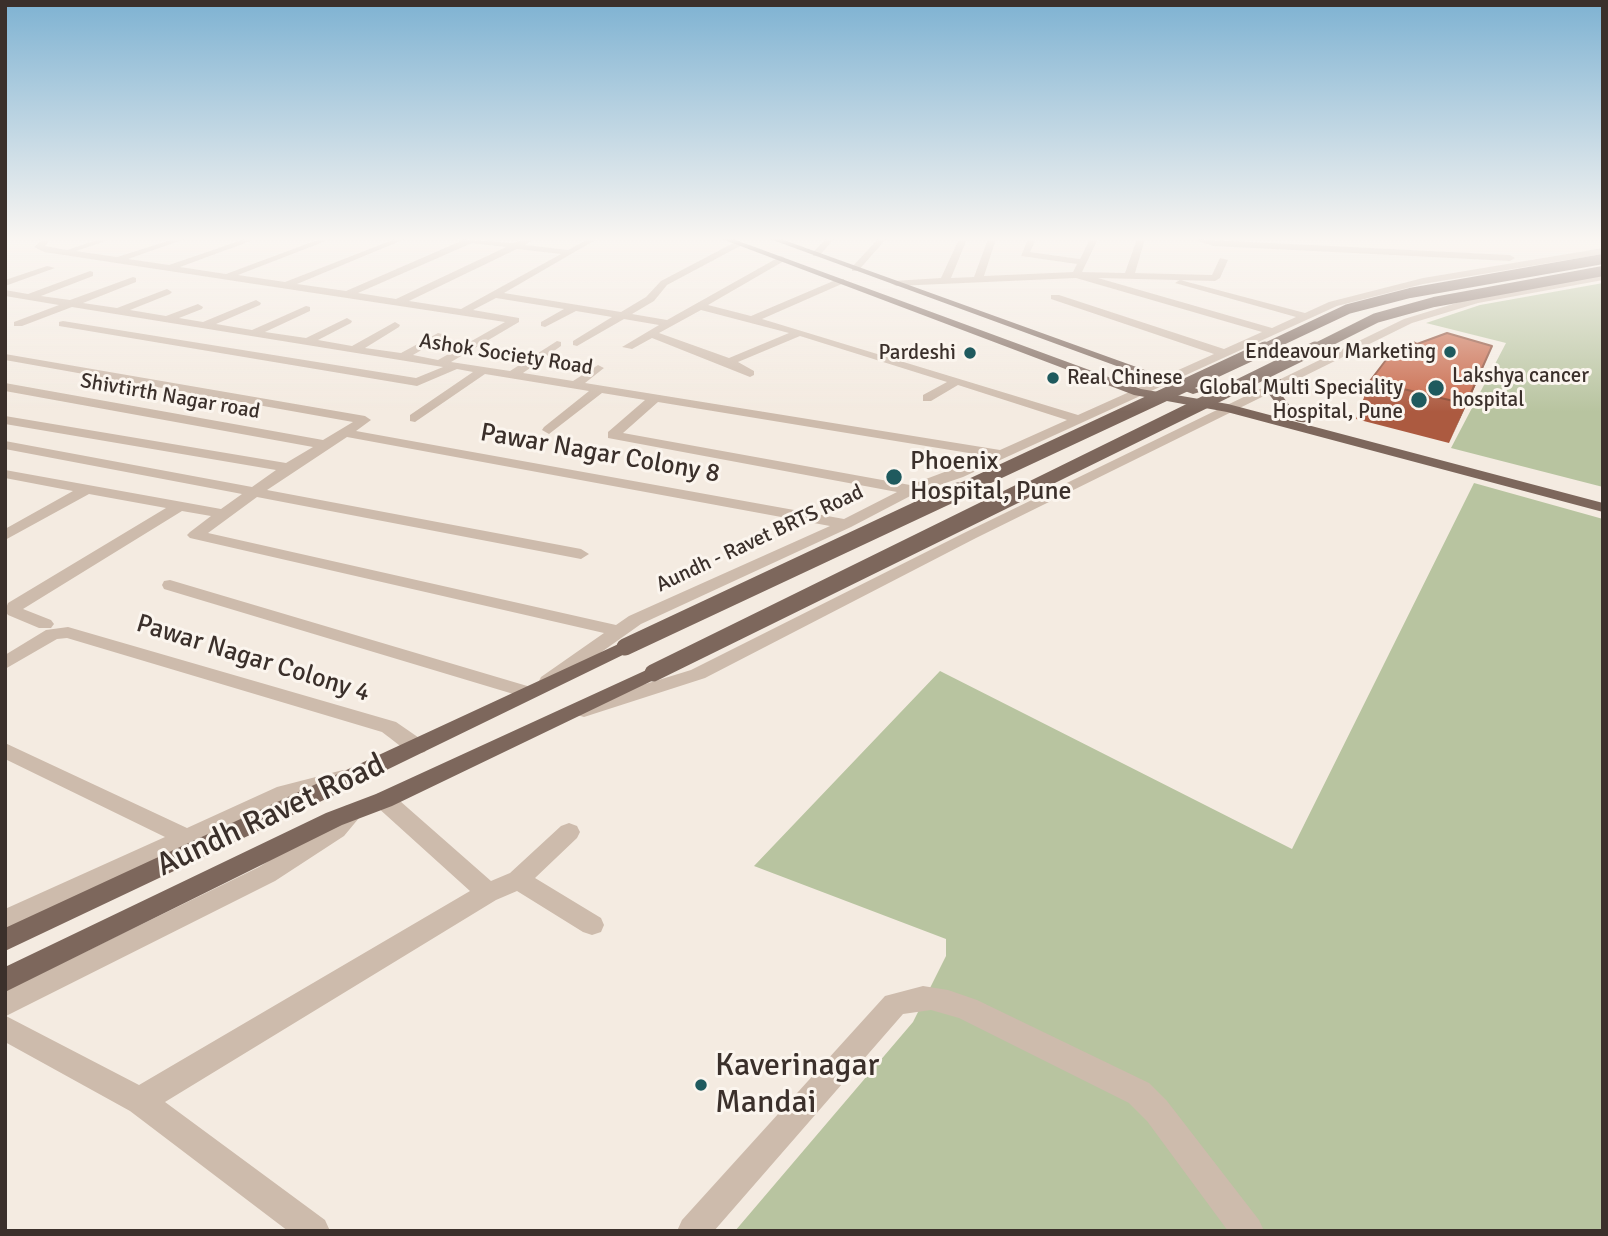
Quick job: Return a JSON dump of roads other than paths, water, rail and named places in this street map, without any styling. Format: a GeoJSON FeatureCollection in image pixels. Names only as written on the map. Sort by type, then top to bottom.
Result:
{"type":"FeatureCollection","features":[{"type":"Feature","properties":{"kind":"main road"},"geometry":{"type":"LineString","coordinates":[[883,297],[1138,392],[1234,405],[1301,419],[1555,490],[1603,508]]}},
{"type":"Feature","properties":{"kind":"main road"},"geometry":{"type":"LineString","coordinates":[[934,297],[1234,405],[1555,490],[1603,498]]}},
{"type":"Feature","properties":{"kind":"main road","name":"Aundh Ravet Road"},"geometry":{"type":"LineString","coordinates":[[5,940],[418,747],[534,690],[622,639],[1348,309],[1396,297]]}},
{"type":"Feature","properties":{"kind":"main road","name":"Aundh Ravet Road"},"geometry":{"type":"LineString","coordinates":[[5,980],[353,812],[566,716],[1376,317],[1463,297]]}},
{"type":"Feature","properties":{"kind":"main road"},"geometry":{"type":"LineString","coordinates":[[1280,383],[1275,394],[1278,401],[1301,419]]}},
{"type":"Feature","properties":{"kind":"street"},"geometry":{"type":"LineString","coordinates":[[5,304],[27,297]]}},
{"type":"Feature","properties":{"kind":"street","name":"Ashok Society Road"},"geometry":{"type":"LineString","coordinates":[[32,297],[305,343],[1002,453]]}},
{"type":"Feature","properties":{"kind":"street"},"geometry":{"type":"LineString","coordinates":[[18,324],[90,297]]}},
{"type":"Feature","properties":{"kind":"street"},"geometry":{"type":"LineString","coordinates":[[116,311],[154,297]]}},
{"type":"Feature","properties":{"kind":"street"},"geometry":{"type":"LineString","coordinates":[[350,297],[515,320],[439,364]]}},
{"type":"Feature","properties":{"kind":"street"},"geometry":{"type":"LineString","coordinates":[[396,303],[409,297]]}},
{"type":"Feature","properties":{"kind":"street"},"geometry":{"type":"LineString","coordinates":[[463,312],[492,297]]}},
{"type":"Feature","properties":{"kind":"street"},"geometry":{"type":"LineString","coordinates":[[506,297],[667,323]]}},
{"type":"Feature","properties":{"kind":"street"},"geometry":{"type":"LineString","coordinates":[[577,343],[652,297]]}},
{"type":"Feature","properties":{"kind":"street"},"geometry":{"type":"LineString","coordinates":[[628,347],[715,297]]}},
{"type":"Feature","properties":{"kind":"street"},"geometry":{"type":"LineString","coordinates":[[751,320],[805,297]]}},
{"type":"Feature","properties":{"kind":"street"},"geometry":{"type":"LineString","coordinates":[[1055,297],[1224,353]]}},
{"type":"Feature","properties":{"kind":"street"},"geometry":{"type":"LineString","coordinates":[[1151,297],[1271,331]]}},
{"type":"Feature","properties":{"kind":"street"},"geometry":{"type":"LineString","coordinates":[[1231,297],[1304,316]]}},
{"type":"Feature","properties":{"kind":"street","name":"Aundh - Ravet BRTS Road"},"geometry":{"type":"LineString","coordinates":[[622,639],[635,620],[846,524],[911,490],[958,474],[1304,316],[1359,297]]}},
{"type":"Feature","properties":{"kind":"street"},"geometry":{"type":"LineString","coordinates":[[566,716],[698,674],[1408,320],[1448,307],[1501,297]]}},
{"type":"Feature","properties":{"kind":"street"},"geometry":{"type":"LineString","coordinates":[[202,326],[256,303]]}},
{"type":"Feature","properties":{"kind":"street"},"geometry":{"type":"LineString","coordinates":[[699,306],[799,332],[1078,419]]}},
{"type":"Feature","properties":{"kind":"street"},"geometry":{"type":"LineString","coordinates":[[167,319],[198,307]]}},
{"type":"Feature","properties":{"kind":"street"},"geometry":{"type":"LineString","coordinates":[[545,324],[576,307]]}},
{"type":"Feature","properties":{"kind":"street"},"geometry":{"type":"LineString","coordinates":[[252,334],[306,309]]}},
{"type":"Feature","properties":{"kind":"street"},"geometry":{"type":"LineString","coordinates":[[305,343],[347,321]]}},
{"type":"Feature","properties":{"kind":"street"},"geometry":{"type":"LineString","coordinates":[[63,324],[416,382],[453,366]]}},
{"type":"Feature","properties":{"kind":"street"},"geometry":{"type":"LineString","coordinates":[[353,350],[395,326]]}},
{"type":"Feature","properties":{"kind":"street"},"geometry":{"type":"LineString","coordinates":[[729,362],[799,332]]}},
{"type":"Feature","properties":{"kind":"street"},"geometry":{"type":"LineString","coordinates":[[650,334],[729,362],[750,373]]}},
{"type":"Feature","properties":{"kind":"street"},"geometry":{"type":"LineString","coordinates":[[401,358],[438,336]]}},
{"type":"Feature","properties":{"kind":"street"},"geometry":{"type":"LineString","coordinates":[[512,376],[557,344]]}},
{"type":"Feature","properties":{"kind":"street"},"geometry":{"type":"LineString","coordinates":[[5,357],[365,420],[288,468],[195,535],[622,639]]}},
{"type":"Feature","properties":{"kind":"street"},"geometry":{"type":"LineString","coordinates":[[573,386],[598,368]]}},
{"type":"Feature","properties":{"kind":"street"},"geometry":{"type":"LineString","coordinates":[[415,418],[482,371]]}},
{"type":"Feature","properties":{"kind":"street"},"geometry":{"type":"LineString","coordinates":[[927,398],[957,382]]}},
{"type":"Feature","properties":{"kind":"street","name":"Shivtirth Nagar road"},"geometry":{"type":"LineString","coordinates":[[5,387],[327,445]]}},
{"type":"Feature","properties":{"kind":"street"},"geometry":{"type":"LineString","coordinates":[[549,430],[598,390]]}},
{"type":"Feature","properties":{"kind":"street"},"geometry":{"type":"LineString","coordinates":[[655,398],[613,435],[911,490]]}},
{"type":"Feature","properties":{"kind":"street"},"geometry":{"type":"LineString","coordinates":[[5,421],[288,468]]}},
{"type":"Feature","properties":{"kind":"street","name":"Pawar Nagar Colony 8"},"geometry":{"type":"LineString","coordinates":[[345,433],[846,524]]}},
{"type":"Feature","properties":{"kind":"street"},"geometry":{"type":"LineString","coordinates":[[5,445],[581,554]]}},
{"type":"Feature","properties":{"kind":"street"},"geometry":{"type":"LineString","coordinates":[[5,474],[225,513]]}},
{"type":"Feature","properties":{"kind":"street"},"geometry":{"type":"LineString","coordinates":[[5,535],[87,489]]}},
{"type":"Feature","properties":{"kind":"street"},"geometry":{"type":"LineString","coordinates":[[46,624],[14,611],[14,607],[180,506]]}},
{"type":"Feature","properties":{"kind":"street"},"geometry":{"type":"LineString","coordinates":[[170,585],[534,690]]}},
{"type":"Feature","properties":{"kind":"street","name":"Pawar Nagar Colony 4"},"geometry":{"type":"LineString","coordinates":[[5,663],[52,634],[68,632],[389,727],[418,747]]}},
{"type":"Feature","properties":{"kind":"street"},"geometry":{"type":"LineString","coordinates":[[5,750],[185,837]]}},
{"type":"Feature","properties":{"kind":"street"},"geometry":{"type":"LineString","coordinates":[[5,920],[285,793],[322,781],[359,775]]}},
{"type":"Feature","properties":{"kind":"street"},"geometry":{"type":"LineString","coordinates":[[384,800],[488,893]]}},
{"type":"Feature","properties":{"kind":"street"},"geometry":{"type":"LineString","coordinates":[[5,1004],[267,874],[336,830],[353,812]]}},
{"type":"Feature","properties":{"kind":"street"},"geometry":{"type":"LineString","coordinates":[[140,1101],[488,893],[518,880],[569,832]]}},
{"type":"Feature","properties":{"kind":"street"},"geometry":{"type":"LineString","coordinates":[[518,880],[592,925]]}},
{"type":"Feature","properties":{"kind":"street"},"geometry":{"type":"LineString","coordinates":[[693,1231],[894,1006],[914,997],[941,999],[968,1009],[1139,1093],[1157,1111],[1248,1231]]}},
{"type":"Feature","properties":{"kind":"street"},"geometry":{"type":"LineString","coordinates":[[5,1028],[140,1101],[314,1231]]}},
{"type":"Feature","properties":{"kind":"place","name":"Endeavour Marketing"},"geometry":{"type":"Point","coordinates":[1450,352]}},
{"type":"Feature","properties":{"kind":"place","name":"Pardeshi"},"geometry":{"type":"Point","coordinates":[970,353]}},
{"type":"Feature","properties":{"kind":"place","name":"Real Chinese"},"geometry":{"type":"Point","coordinates":[1053,378]}},
{"type":"Feature","properties":{"kind":"place","name":"Lakshya cancer hospital"},"geometry":{"type":"Point","coordinates":[1436,388]}},
{"type":"Feature","properties":{"kind":"place","name":"Global Multi Speciality Hospital, Pune"},"geometry":{"type":"Point","coordinates":[1419,400]}},
{"type":"Feature","properties":{"kind":"place","name":"Phoenix Hospital, Pune"},"geometry":{"type":"Point","coordinates":[894,477]}},
{"type":"Feature","properties":{"kind":"place","name":"Kaverinagar Mandai"},"geometry":{"type":"Point","coordinates":[701,1085]}}]}
